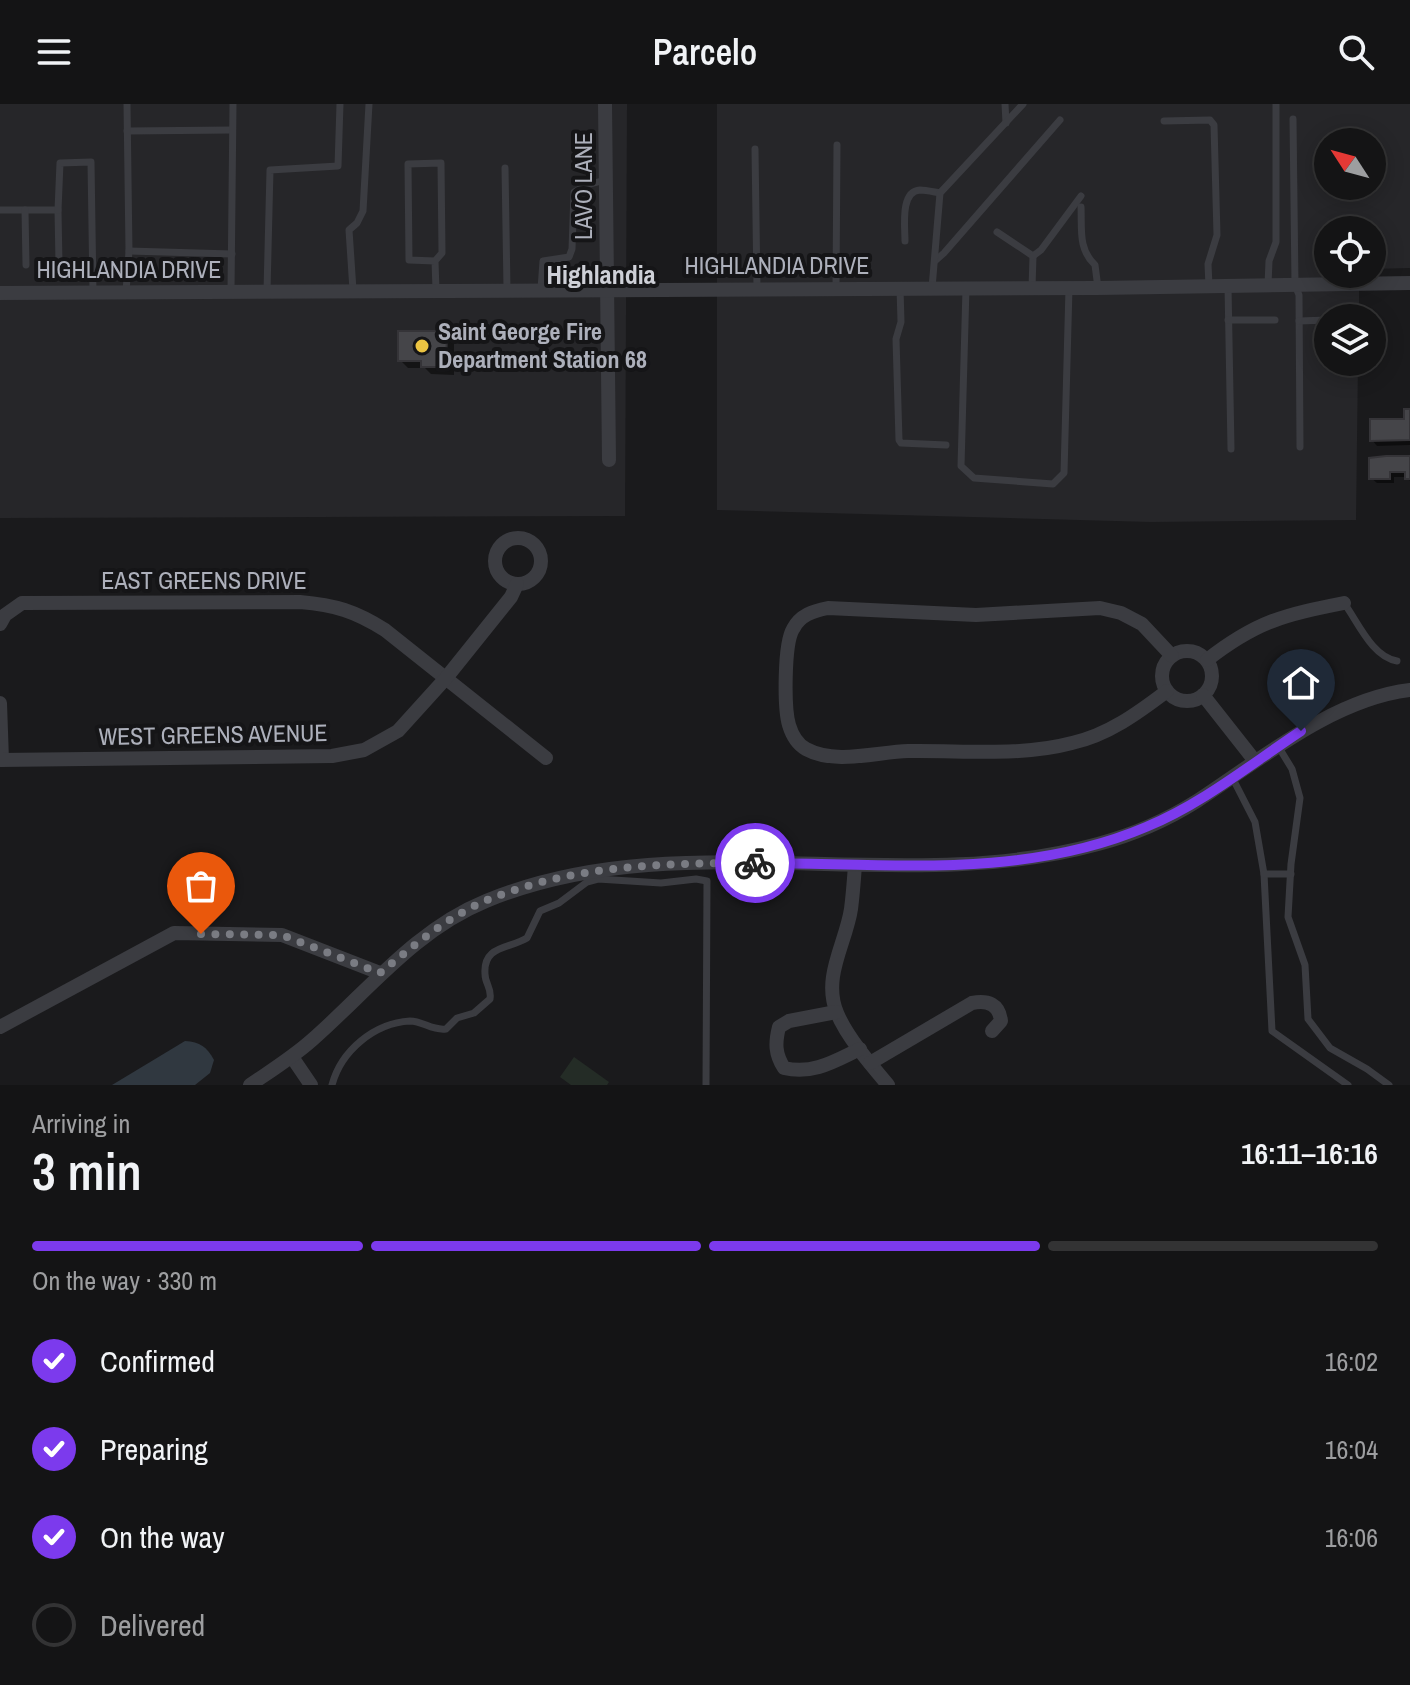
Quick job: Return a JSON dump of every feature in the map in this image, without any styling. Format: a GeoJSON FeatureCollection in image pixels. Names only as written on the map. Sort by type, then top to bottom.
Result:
{"type":"FeatureCollection","features":[{"type":"Feature","properties":{"kind":"street","name":"LAVO LANE"},"geometry":{"type":"LineString","coordinates":[[605,104],[609,460]]}},
{"type":"Feature","properties":{"kind":"street","name":"HIGHLANDIA DRIVE"},"geometry":{"type":"LineString","coordinates":[[0,293],[1098,288],[1410,283]]}},
{"type":"Feature","properties":{"kind":"street","name":"WEST GREENS AVENUE"},"geometry":{"type":"LineString","coordinates":[[1,760],[332,756],[364,750],[398,731],[446,678],[511,597],[517,584]]}},
{"type":"Feature","properties":{"kind":"street","name":"EAST GREENS DRIVE"},"geometry":{"type":"LineString","coordinates":[[3,619],[22,603],[330,604],[358,613],[385,630],[546,758]]}},
{"type":"Feature","properties":{"kind":"street"},"geometry":{"type":"LineString","coordinates":[[1207,660],[1251,629],[1280,616],[1344,603]]}},
{"type":"Feature","properties":{"kind":"street"},"geometry":{"type":"LineString","coordinates":[[1167,691],[1108,730],[1074,743],[1035,750],[906,751],[836,756],[803,747],[794,736],[788,721],[786,647],[799,620],[813,611],[828,608],[976,615],[1100,608],[1121,613],[1142,624],[1172,656]]}},
{"type":"Feature","properties":{"kind":"street"},"geometry":{"type":"LineString","coordinates":[[1191,651],[1207,660],[1212,680],[1203,695],[1191,701],[1181,700],[1167,691],[1162,673],[1172,656],[1191,651]]}},
{"type":"Feature","properties":{"kind":"street"},"geometry":{"type":"LineString","coordinates":[[250,1085],[315,1038],[380,973],[426,935],[483,902],[547,880],[614,867],[723,863],[957,866],[1036,858],[1087,847],[1147,827],[1194,803],[1301,731],[1352,707],[1410,690]]}},
{"type":"Feature","properties":{"kind":"street"},"geometry":{"type":"LineString","coordinates":[[1203,695],[1255,761]]}},
{"type":"Feature","properties":{"kind":"street"},"geometry":{"type":"LineString","coordinates":[[0,703],[1,760]]}},
{"type":"Feature","properties":{"kind":"street"},"geometry":{"type":"LineString","coordinates":[[855,865],[851,911],[833,967],[836,1012],[888,1085]]}},
{"type":"Feature","properties":{"kind":"street"},"geometry":{"type":"LineString","coordinates":[[0,1027],[174,933],[282,935],[380,973]]}},
{"type":"Feature","properties":{"kind":"street"},"geometry":{"type":"LineString","coordinates":[[870,1063],[972,1003],[984,1001],[1000,1012],[1001,1021],[992,1031]]}},
{"type":"Feature","properties":{"kind":"street"},"geometry":{"type":"LineString","coordinates":[[836,1012],[789,1021],[779,1027],[777,1058],[784,1068],[798,1071],[823,1067],[860,1049]]}},
{"type":"Feature","properties":{"kind":"street"},"geometry":{"type":"LineString","coordinates":[[292,1057],[311,1085]]}},
{"type":"Feature","properties":{"kind":"lane"},"geometry":{"type":"LineString","coordinates":[[126,292],[129,251],[127,104]]}},
{"type":"Feature","properties":{"kind":"lane"},"geometry":{"type":"LineString","coordinates":[[231,291],[233,104]]}},
{"type":"Feature","properties":{"kind":"lane"},"geometry":{"type":"LineString","coordinates":[[267,291],[270,170],[338,166],[340,104]]}},
{"type":"Feature","properties":{"kind":"lane"},"geometry":{"type":"LineString","coordinates":[[353,290],[349,230],[363,211],[369,104]]}},
{"type":"Feature","properties":{"kind":"lane"},"geometry":{"type":"LineString","coordinates":[[1005,104],[1006,123]]}},
{"type":"Feature","properties":{"kind":"lane"},"geometry":{"type":"LineString","coordinates":[[932,288],[940,193],[1023,104]]}},
{"type":"Feature","properties":{"kind":"lane"},"geometry":{"type":"LineString","coordinates":[[1268,285],[1269,261],[1276,242],[1276,104]]}},
{"type":"Feature","properties":{"kind":"lane"},"geometry":{"type":"LineString","coordinates":[[1293,119],[1300,447]]}},
{"type":"Feature","properties":{"kind":"lane"},"geometry":{"type":"LineString","coordinates":[[935,261],[1060,120]]}},
{"type":"Feature","properties":{"kind":"lane"},"geometry":{"type":"LineString","coordinates":[[1164,121],[1210,120],[1214,125],[1217,235],[1208,264],[1209,286]]}},
{"type":"Feature","properties":{"kind":"lane"},"geometry":{"type":"LineString","coordinates":[[127,131],[232,130]]}},
{"type":"Feature","properties":{"kind":"lane"},"geometry":{"type":"LineString","coordinates":[[836,288],[837,145]]}},
{"type":"Feature","properties":{"kind":"lane"},"geometry":{"type":"LineString","coordinates":[[755,149],[757,288]]}},
{"type":"Feature","properties":{"kind":"lane"},"geometry":{"type":"LineString","coordinates":[[59,264],[60,163],[91,162],[93,292]]}},
{"type":"Feature","properties":{"kind":"lane"},"geometry":{"type":"LineString","coordinates":[[435,261],[409,260],[408,164],[441,163],[442,253],[435,261],[436,290]]}},
{"type":"Feature","properties":{"kind":"lane"},"geometry":{"type":"LineString","coordinates":[[505,168],[507,289]]}},
{"type":"Feature","properties":{"kind":"lane"},"geometry":{"type":"LineString","coordinates":[[541,289],[543,261],[569,257],[572,249],[574,192],[607,180]]}},
{"type":"Feature","properties":{"kind":"lane"},"geometry":{"type":"LineString","coordinates":[[905,241],[906,204],[912,193],[919,190],[940,193]]}},
{"type":"Feature","properties":{"kind":"lane"},"geometry":{"type":"LineString","coordinates":[[1033,256],[1041,250],[1081,196]]}},
{"type":"Feature","properties":{"kind":"lane"},"geometry":{"type":"LineString","coordinates":[[1081,207],[1082,245],[1086,256],[1095,265],[1098,288]]}},
{"type":"Feature","properties":{"kind":"lane"},"geometry":{"type":"LineString","coordinates":[[0,210],[58,210]]}},
{"type":"Feature","properties":{"kind":"lane"},"geometry":{"type":"LineString","coordinates":[[25,210],[26,265]]}},
{"type":"Feature","properties":{"kind":"lane"},"geometry":{"type":"LineString","coordinates":[[997,232],[1033,256]]}},
{"type":"Feature","properties":{"kind":"lane"},"geometry":{"type":"LineString","coordinates":[[129,251],[232,254]]}},
{"type":"Feature","properties":{"kind":"lane"},"geometry":{"type":"LineString","coordinates":[[1032,288],[1033,256]]}},
{"type":"Feature","properties":{"kind":"lane"},"geometry":{"type":"LineString","coordinates":[[1228,286],[1231,449]]}},
{"type":"Feature","properties":{"kind":"lane"},"geometry":{"type":"LineString","coordinates":[[900,288],[901,322],[896,339],[899,440],[901,443],[946,445]]}},
{"type":"Feature","properties":{"kind":"lane"},"geometry":{"type":"LineString","coordinates":[[966,288],[961,466],[974,478],[1053,484],[1064,473],[1069,288]]}},
{"type":"Feature","properties":{"kind":"lane"},"geometry":{"type":"LineString","coordinates":[[1228,320],[1275,320]]}},
{"type":"Feature","properties":{"kind":"lane"},"geometry":{"type":"LineString","coordinates":[[1299,321],[1314,320]]}},
{"type":"Feature","properties":{"kind":"lane"},"geometry":{"type":"LineString","coordinates":[[1344,603],[1378,653],[1387,660],[1397,661]]}},
{"type":"Feature","properties":{"kind":"lane"},"geometry":{"type":"LineString","coordinates":[[1278,746],[1292,769],[1300,798],[1288,917],[1305,965],[1308,1019],[1330,1048],[1389,1085]]}},
{"type":"Feature","properties":{"kind":"lane"},"geometry":{"type":"LineString","coordinates":[[1232,777],[1255,822],[1264,874],[1272,1031],[1348,1085]]}},
{"type":"Feature","properties":{"kind":"lane"},"geometry":{"type":"LineString","coordinates":[[1264,874],[1291,874]]}},
{"type":"Feature","properties":{"kind":"lane"},"geometry":{"type":"LineString","coordinates":[[332,1085],[337,1071],[355,1046],[378,1028],[411,1021],[446,1029],[457,1018],[482,1007],[490,999],[491,990],[485,980],[484,968],[489,955],[502,946],[527,938],[540,911],[559,903],[587,882],[607,879],[661,883],[696,879],[707,881],[706,1085]]}},
{"type":"Feature","properties":{"kind":"shaded area"},"geometry":{"type":"Polygon","coordinates":[[[0,104],[627,104],[625,516],[0,518],[0,104]]]}},
{"type":"Feature","properties":{"kind":"shaded area"},"geometry":{"type":"Polygon","coordinates":[[[717,104],[1410,104],[1410,268],[1386,269],[1386,216],[1314,216],[1314,288],[1359,288],[1359,304],[1314,304],[1314,376],[1358,376],[1356,520],[1151,522],[717,510],[717,104]]]}},
{"type":"Feature","properties":{"kind":"shaded area"},"geometry":{"type":"Polygon","coordinates":[[[185,1041],[202,1046],[214,1060],[210,1073],[195,1085],[112,1085],[185,1041]]]}},
{"type":"Feature","properties":{"kind":"shaded area"},"geometry":{"type":"Polygon","coordinates":[[[574,1057],[609,1082],[607,1085],[571,1085],[560,1077],[574,1057]]]}},
{"type":"Feature","properties":{"kind":"building","name":"Saint George Fire Department Station 68"},"geometry":{"type":"Polygon","coordinates":[[[398,331],[447,331],[446,367],[421,367],[421,361],[398,361],[398,331]]]}},
{"type":"Feature","properties":{"kind":"building"},"geometry":{"type":"Polygon","coordinates":[[[1404,409],[1410,409],[1410,440],[1370,441],[1370,419],[1404,419],[1404,409]]]}},
{"type":"Feature","properties":{"kind":"building"},"geometry":{"type":"Polygon","coordinates":[[[1410,456],[1410,479],[1405,479],[1405,472],[1390,472],[1390,479],[1369,479],[1369,458],[1410,456]]]}},
{"type":"Feature","properties":{"kind":"way so far"},"geometry":{"type":"LineString","coordinates":[[201,934],[282,935],[380,973],[426,935],[483,902],[547,880],[614,867],[755,863]]}},
{"type":"Feature","properties":{"kind":"place","name":"Saint George Fire Department Station 68"},"geometry":{"type":"Point","coordinates":[422,346]}},
{"type":"Feature","properties":{"kind":"district","name":"Highlandia"},"geometry":{"type":"Point","coordinates":[601,275]}},
{"type":"Feature","properties":{"kind":"route"},"geometry":{"type":"LineString","coordinates":[[755,863],[957,866],[1036,858],[1099,844],[1147,827],[1194,803],[1301,731]]}}]}
